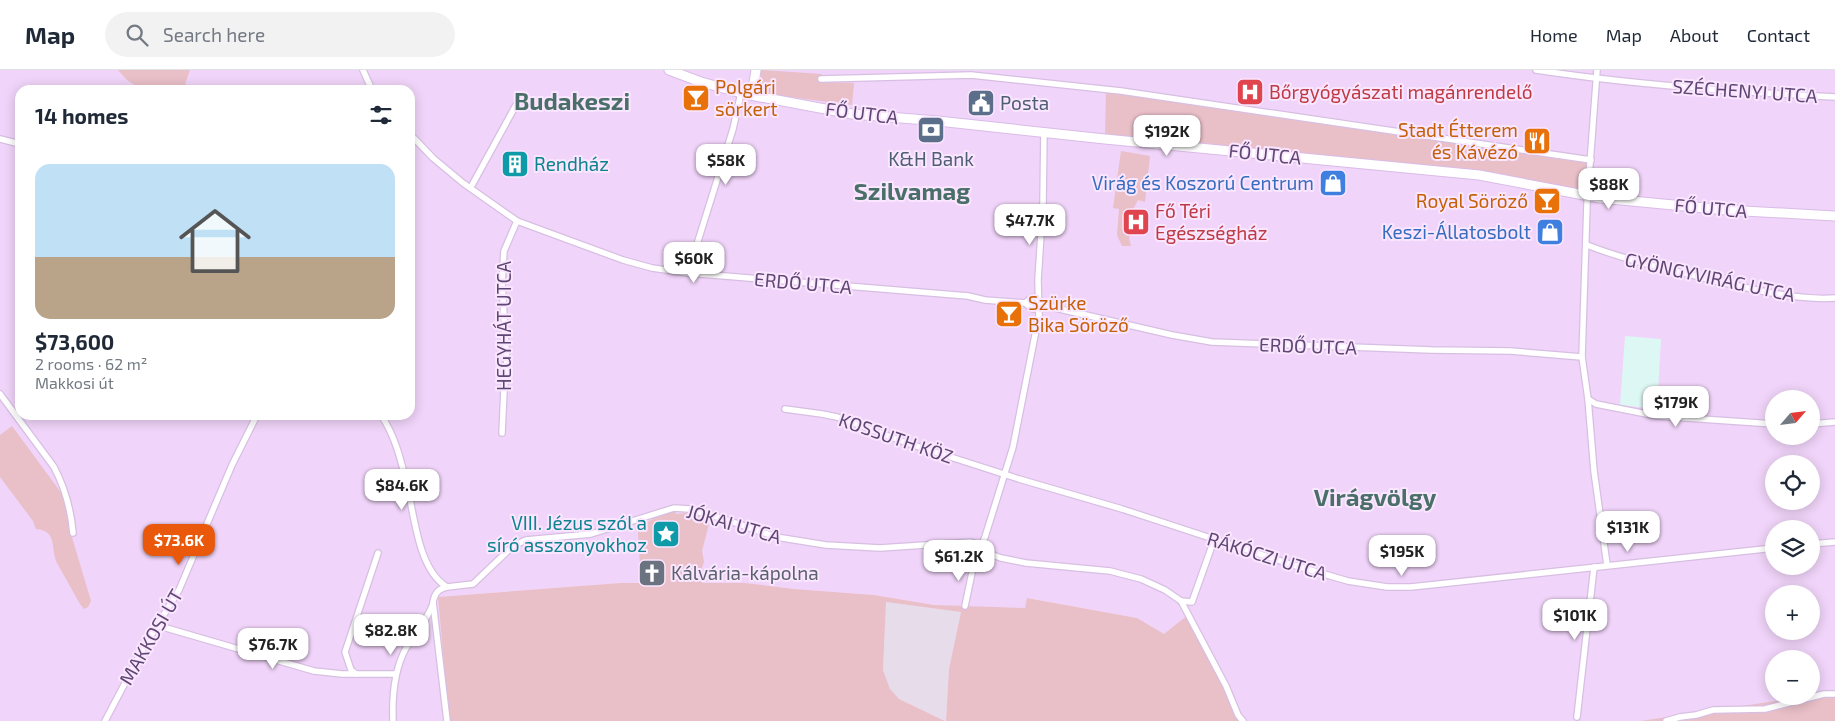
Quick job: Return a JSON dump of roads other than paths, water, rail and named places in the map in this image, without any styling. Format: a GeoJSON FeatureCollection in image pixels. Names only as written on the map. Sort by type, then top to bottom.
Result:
{"type":"FeatureCollection","features":[{"type":"Feature","properties":{"kind":"main road","name":"FŐ UTCA"},"geometry":{"type":"LineString","coordinates":[[668,70],[740,93],[852,114],[1044,131],[1479,175],[1588,196],[1726,210],[1835,216]]}},
{"type":"Feature","properties":{"kind":"main road"},"geometry":{"type":"LineString","coordinates":[[752,95],[756,70]]}},
{"type":"Feature","properties":{"kind":"street"},"geometry":{"type":"LineString","coordinates":[[363,70],[370,85]]}},
{"type":"Feature","properties":{"kind":"street","name":"SZÉCHENYI UTCA"},"geometry":{"type":"LineString","coordinates":[[1536,70],[1596,79],[1677,87],[1835,97]]}},
{"type":"Feature","properties":{"kind":"street"},"geometry":{"type":"LineString","coordinates":[[1597,70],[1588,196],[1582,357],[1588,398],[1594,471],[1607,566]]}},
{"type":"Feature","properties":{"kind":"street","name":"FŐ UTCA"},"geometry":{"type":"LineString","coordinates":[[821,79],[972,75],[1044,82],[1121,91],[1591,160]]}},
{"type":"Feature","properties":{"kind":"street"},"geometry":{"type":"LineString","coordinates":[[688,273],[733,129],[740,93]]}},
{"type":"Feature","properties":{"kind":"street"},"geometry":{"type":"LineString","coordinates":[[471,187],[516,105]]}},
{"type":"Feature","properties":{"kind":"street"},"geometry":{"type":"LineString","coordinates":[[966,606],[974,562],[1005,474],[1018,424],[1039,315],[1044,131]]}},
{"type":"Feature","properties":{"kind":"street"},"geometry":{"type":"LineString","coordinates":[[0,139],[15,143]]}},
{"type":"Feature","properties":{"kind":"street","name":"ERDŐ UTCA"},"geometry":{"type":"LineString","coordinates":[[415,139],[433,158],[517,221],[622,260],[652,268],[688,273],[968,296],[985,300],[1025,303],[1033,309],[1038,303]]}},
{"type":"Feature","properties":{"kind":"street","name":"HEGYHÁT UTCA"},"geometry":{"type":"LineString","coordinates":[[502,433],[507,367],[502,291],[504,251],[517,221]]}},
{"type":"Feature","properties":{"kind":"street","name":"GYÖNGYVIRÁG UTCA"},"geometry":{"type":"LineString","coordinates":[[1587,245],[1618,257],[1743,287],[1818,300],[1835,298]]}},
{"type":"Feature","properties":{"kind":"street","name":"ERDŐ UTCA"},"geometry":{"type":"LineString","coordinates":[[1025,303],[1031,298],[1038,303],[1212,342],[1510,351],[1582,357]]}},
{"type":"Feature","properties":{"kind":"street"},"geometry":{"type":"LineString","coordinates":[[0,394],[15,414]]}},
{"type":"Feature","properties":{"kind":"street"},"geometry":{"type":"LineString","coordinates":[[1588,398],[1596,404],[1657,416],[1765,423]]}},
{"type":"Feature","properties":{"kind":"street","name":"KOSSUTH KÖZ"},"geometry":{"type":"LineString","coordinates":[[785,409],[836,417],[910,444],[1005,474]]}},
{"type":"Feature","properties":{"kind":"street"},"geometry":{"type":"LineString","coordinates":[[19,420],[61,479],[70,508],[73,533]]}},
{"type":"Feature","properties":{"kind":"street","name":"MAKKOSI ÚT"},"geometry":{"type":"LineString","coordinates":[[105,721],[156,625],[179,590],[232,464],[254,420]]}},
{"type":"Feature","properties":{"kind":"street"},"geometry":{"type":"LineString","coordinates":[[384,420],[400,457],[423,555],[438,582],[447,587]]}},
{"type":"Feature","properties":{"kind":"street"},"geometry":{"type":"LineString","coordinates":[[1820,423],[1835,422]]}},
{"type":"Feature","properties":{"kind":"street","name":"RÁKÓCZI UTCA"},"geometry":{"type":"LineString","coordinates":[[1005,474],[1348,581],[1387,587],[1410,587],[1765,549]]}},
{"type":"Feature","properties":{"kind":"street","name":"JÓKAI UTCA"},"geometry":{"type":"LineString","coordinates":[[447,587],[473,584],[513,546],[526,540],[592,534],[674,508],[689,509],[776,537],[826,545],[880,548],[971,542],[981,546]]}},
{"type":"Feature","properties":{"kind":"street"},"geometry":{"type":"LineString","coordinates":[[1181,601],[1192,602],[1214,540]]}},
{"type":"Feature","properties":{"kind":"street"},"geometry":{"type":"LineString","coordinates":[[1820,543],[1835,542]]}},
{"type":"Feature","properties":{"kind":"street"},"geometry":{"type":"LineString","coordinates":[[981,546],[993,555],[1026,563],[1110,571],[1141,578],[1165,590],[1181,601],[1226,686],[1238,715],[1243,721]]}},
{"type":"Feature","properties":{"kind":"street"},"geometry":{"type":"LineString","coordinates":[[356,674],[351,670],[345,652],[378,553]]}},
{"type":"Feature","properties":{"kind":"street"},"geometry":{"type":"LineString","coordinates":[[1577,717],[1594,567]]}},
{"type":"Feature","properties":{"kind":"street"},"geometry":{"type":"LineString","coordinates":[[393,721],[395,674],[405,650],[430,612],[435,594],[440,588],[447,587]]}},
{"type":"Feature","properties":{"kind":"street"},"geometry":{"type":"LineString","coordinates":[[433,602],[447,721]]}},
{"type":"Feature","properties":{"kind":"street"},"geometry":{"type":"LineString","coordinates":[[156,625],[300,668],[342,674],[395,674]]}},
{"type":"Feature","properties":{"kind":"street"},"geometry":{"type":"LineString","coordinates":[[1666,721],[1680,716],[1693,716],[1713,710],[1765,709],[1824,694],[1835,694]]}},
{"type":"Feature","properties":{"kind":"place","name":"Bőrgyógyászati magánrendelő"},"geometry":{"type":"Point","coordinates":[1250,92]}},
{"type":"Feature","properties":{"kind":"place","name":"Polgári sörkert"},"geometry":{"type":"Point","coordinates":[696,98]}},
{"type":"Feature","properties":{"kind":"place","name":"Posta"},"geometry":{"type":"Point","coordinates":[981,103]}},
{"type":"Feature","properties":{"kind":"place","name":"K&H Bank"},"geometry":{"type":"Point","coordinates":[931,130]}},
{"type":"Feature","properties":{"kind":"place","name":"Stadt Étterem és Kávézó"},"geometry":{"type":"Point","coordinates":[1537,141]}},
{"type":"Feature","properties":{"kind":"place","name":"Rendház"},"geometry":{"type":"Point","coordinates":[515,164]}},
{"type":"Feature","properties":{"kind":"place","name":"Virág és Koszorú Centrum"},"geometry":{"type":"Point","coordinates":[1333,183]}},
{"type":"Feature","properties":{"kind":"place","name":"Royal Söröző"},"geometry":{"type":"Point","coordinates":[1547,201]}},
{"type":"Feature","properties":{"kind":"place","name":"Fő Téri Egészségház"},"geometry":{"type":"Point","coordinates":[1136,222]}},
{"type":"Feature","properties":{"kind":"place","name":"Keszi-Állatosbolt"},"geometry":{"type":"Point","coordinates":[1550,232]}},
{"type":"Feature","properties":{"kind":"place","name":"Szürke Bika Söröző"},"geometry":{"type":"Point","coordinates":[1009,314]}},
{"type":"Feature","properties":{"kind":"place","name":"VIII. Jézus szól a síró asszonyokhoz"},"geometry":{"type":"Point","coordinates":[666,534]}},
{"type":"Feature","properties":{"kind":"place","name":"Kálvária-kápolna"},"geometry":{"type":"Point","coordinates":[652,573]}},
{"type":"Feature","properties":{"kind":"district","name":"Budakeszi"},"geometry":{"type":"Point","coordinates":[572,102]}},
{"type":"Feature","properties":{"kind":"district","name":"Szilvamag"},"geometry":{"type":"Point","coordinates":[912,192]}},
{"type":"Feature","properties":{"kind":"district","name":"Virágvölgy"},"geometry":{"type":"Point","coordinates":[1375,498]}}]}
